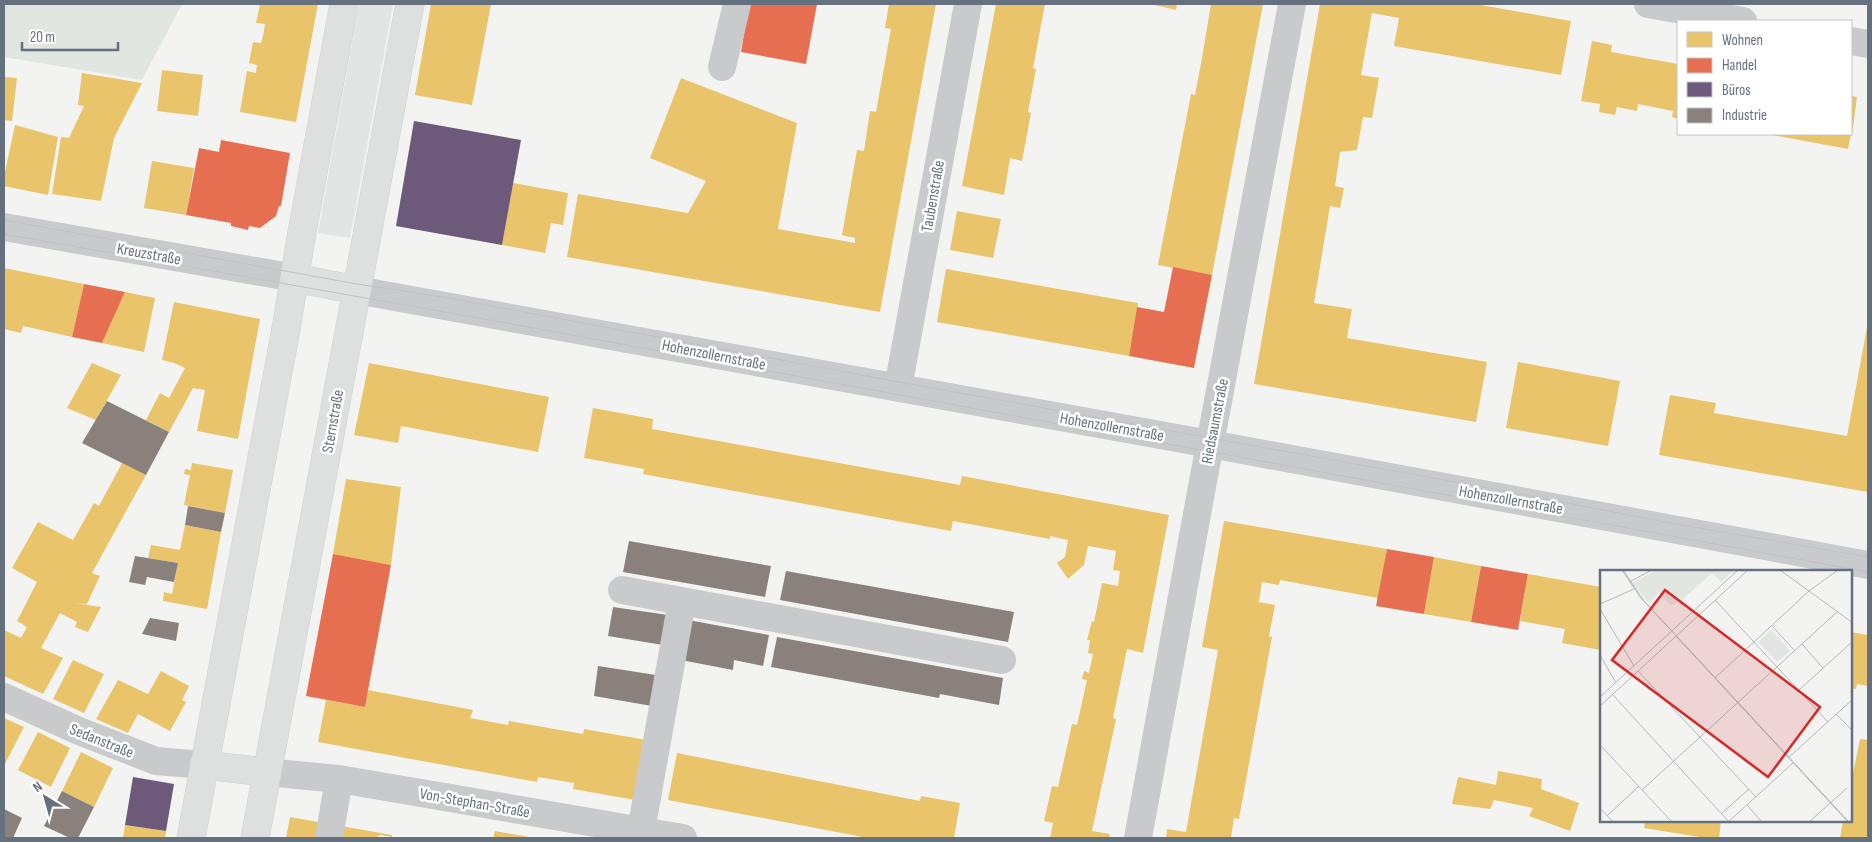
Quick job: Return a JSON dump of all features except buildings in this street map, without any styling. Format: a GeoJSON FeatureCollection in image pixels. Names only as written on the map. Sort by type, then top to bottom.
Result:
{"type":"FeatureCollection","features":[{"type":"Feature","properties":{"kind":"main road"},"geometry":{"type":"LineString","coordinates":[[191,838],[344,4]]}},
{"type":"Feature","properties":{"kind":"main road","name":"Sternstraße"},"geometry":{"type":"LineString","coordinates":[[255,838],[410,4]]}},
{"type":"Feature","properties":{"kind":"main road"},"geometry":{"type":"LineString","coordinates":[[294,278],[356,290]]}},
{"type":"Feature","properties":{"kind":"main road"},"geometry":{"type":"LineString","coordinates":[[204,765],[266,772]]}},
{"type":"Feature","properties":{"kind":"street"},"geometry":{"type":"LineString","coordinates":[[722,67],[737,4]]}},
{"type":"Feature","properties":{"kind":"street","name":"Taubenstraße"},"geometry":{"type":"LineString","coordinates":[[898,388],[968,4]]}},
{"type":"Feature","properties":{"kind":"street","name":"Riedsaumstraße"},"geometry":{"type":"LineString","coordinates":[[1138,838],[1292,4]]}},
{"type":"Feature","properties":{"kind":"street"},"geometry":{"type":"LineString","coordinates":[[1648,4],[1737,20]]}},
{"type":"Feature","properties":{"kind":"street"},"geometry":{"type":"LineString","coordinates":[[1852,41],[1868,44]]}},
{"type":"Feature","properties":{"kind":"street","name":"Kreuzstraße"},"geometry":{"type":"LineString","coordinates":[[4,227],[294,278]]}},
{"type":"Feature","properties":{"kind":"street","name":"Hohenzollernstraße"},"geometry":{"type":"LineString","coordinates":[[356,290],[1868,565]]}},
{"type":"Feature","properties":{"kind":"street"},"geometry":{"type":"LineString","coordinates":[[622,590],[1002,660]]}},
{"type":"Feature","properties":{"kind":"street"},"geometry":{"type":"LineString","coordinates":[[642,831],[682,601]]}},
{"type":"Feature","properties":{"kind":"street","name":"Sedanstraße"},"geometry":{"type":"LineString","coordinates":[[4,697],[79,731],[156,762],[204,765]]}},
{"type":"Feature","properties":{"kind":"street","name":"Von-Stephan-Straße"},"geometry":{"type":"LineString","coordinates":[[266,772],[339,779],[683,838]]}},
{"type":"Feature","properties":{"kind":"street"},"geometry":{"type":"LineString","coordinates":[[329,838],[339,779]]}},
{"type":"Feature","properties":{"kind":"shaded area"},"geometry":{"type":"Polygon","coordinates":[[[4,4],[182,4],[142,80],[4,57],[4,4]]]}},
{"type":"Feature","properties":{"kind":"shaded area"},"geometry":{"type":"Polygon","coordinates":[[[359,4],[393,4],[350,238],[318,233],[359,4]]]}},
{"type":"Feature","properties":{"kind":"tram line"},"geometry":{"type":"LineString","coordinates":[[4,220],[357,284],[449,298],[899,382],[1500,490],[1670,523],[1868,557]]}},
{"type":"Feature","properties":{"kind":"tram line"},"geometry":{"type":"LineString","coordinates":[[4,234],[501,322],[1868,572]]}}]}
